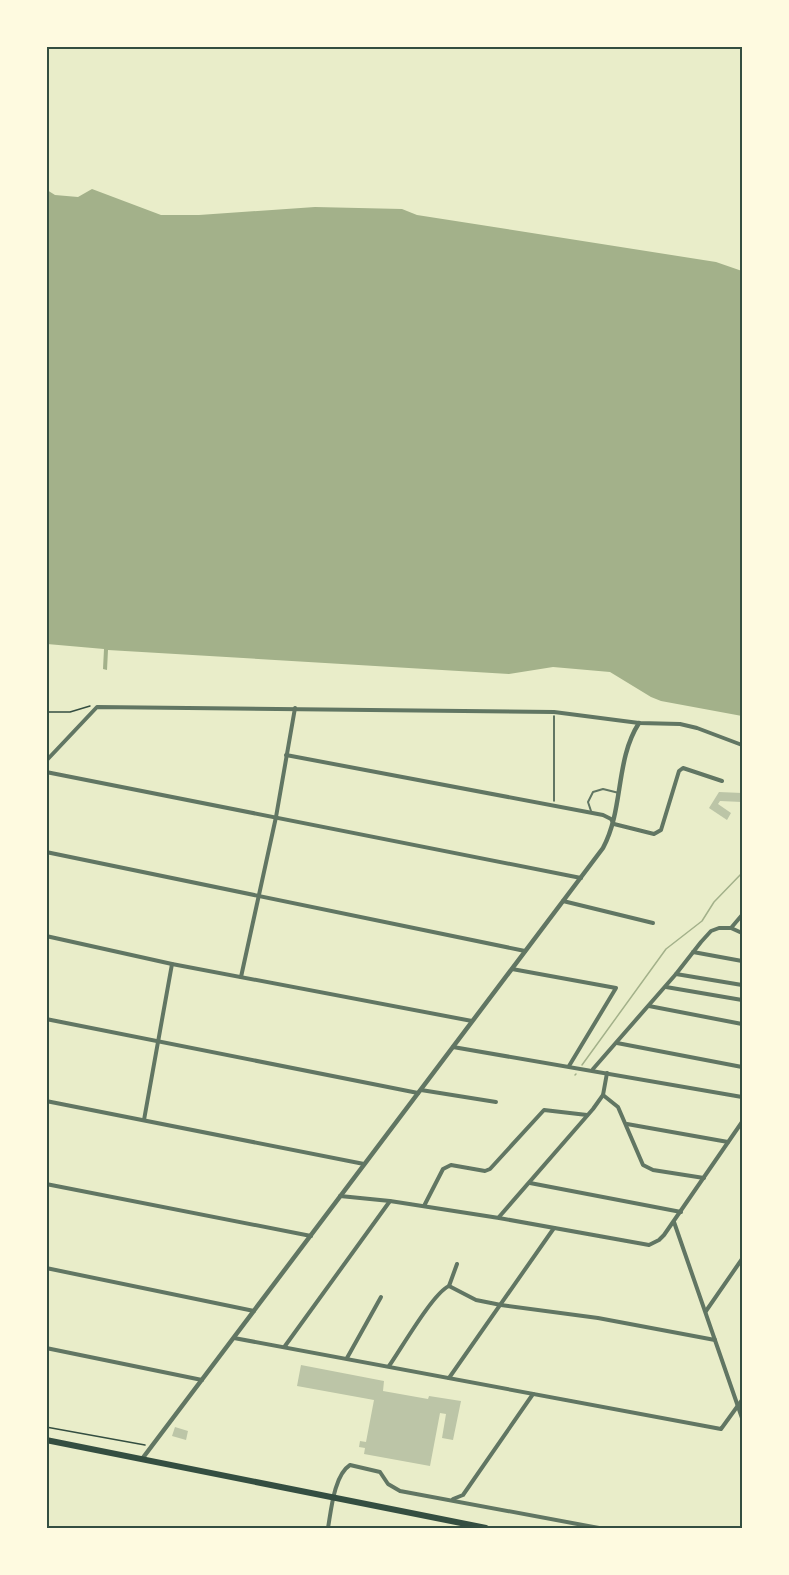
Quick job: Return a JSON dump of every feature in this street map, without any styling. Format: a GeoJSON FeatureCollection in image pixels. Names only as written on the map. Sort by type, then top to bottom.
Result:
{"type":"FeatureCollection","features":[{"type":"Feature","properties":{"kind":"main road"},"geometry":{"type":"LineString","coordinates":[[46,1440],[486,1528]]}},
{"type":"Feature","properties":{"kind":"street"},"geometry":{"type":"LineString","coordinates":[[46,761],[97,707],[554,712],[639,723],[663,722],[683,725],[742,745]]}},
{"type":"Feature","properties":{"kind":"street"},"geometry":{"type":"LineString","coordinates":[[241,977],[276,817],[295,708]]}},
{"type":"Feature","properties":{"kind":"street"},"geometry":{"type":"LineString","coordinates":[[142,1459],[603,848],[614,824],[628,743],[639,723]]}},
{"type":"Feature","properties":{"kind":"street"},"geometry":{"type":"LineString","coordinates":[[286,755],[592,813],[611,819],[614,824],[654,834],[661,830],[680,771],[683,768],[722,781]]}},
{"type":"Feature","properties":{"kind":"street"},"geometry":{"type":"LineString","coordinates":[[46,772],[581,878]]}},
{"type":"Feature","properties":{"kind":"street"},"geometry":{"type":"LineString","coordinates":[[46,852],[525,951]]}},
{"type":"Feature","properties":{"kind":"street"},"geometry":{"type":"LineString","coordinates":[[563,901],[652,923]]}},
{"type":"Feature","properties":{"kind":"street"},"geometry":{"type":"LineString","coordinates":[[731,928],[742,915]]}},
{"type":"Feature","properties":{"kind":"street"},"geometry":{"type":"LineString","coordinates":[[592,1070],[711,932],[719,928],[731,928],[742,933]]}},
{"type":"Feature","properties":{"kind":"street"},"geometry":{"type":"LineString","coordinates":[[46,936],[172,964],[473,1021]]}},
{"type":"Feature","properties":{"kind":"street"},"geometry":{"type":"LineString","coordinates":[[693,952],[742,961]]}},
{"type":"Feature","properties":{"kind":"street"},"geometry":{"type":"LineString","coordinates":[[144,1120],[172,964]]}},
{"type":"Feature","properties":{"kind":"street"},"geometry":{"type":"LineString","coordinates":[[512,969],[616,988],[568,1066]]}},
{"type":"Feature","properties":{"kind":"street"},"geometry":{"type":"LineString","coordinates":[[676,974],[742,986]]}},
{"type":"Feature","properties":{"kind":"street"},"geometry":{"type":"LineString","coordinates":[[665,987],[742,1000]]}},
{"type":"Feature","properties":{"kind":"street"},"geometry":{"type":"LineString","coordinates":[[649,1006],[742,1024]]}},
{"type":"Feature","properties":{"kind":"street"},"geometry":{"type":"LineString","coordinates":[[46,1019],[419,1091],[496,1102]]}},
{"type":"Feature","properties":{"kind":"street"},"geometry":{"type":"LineString","coordinates":[[616,1043],[742,1066]]}},
{"type":"Feature","properties":{"kind":"street"},"geometry":{"type":"LineString","coordinates":[[453,1047],[742,1097]]}},
{"type":"Feature","properties":{"kind":"street"},"geometry":{"type":"LineString","coordinates":[[499,1218],[603,1095],[607,1073]]}},
{"type":"Feature","properties":{"kind":"street"},"geometry":{"type":"LineString","coordinates":[[603,1095],[618,1107],[643,1166],[653,1170],[704,1178]]}},
{"type":"Feature","properties":{"kind":"street"},"geometry":{"type":"LineString","coordinates":[[46,1101],[364,1164]]}},
{"type":"Feature","properties":{"kind":"street"},"geometry":{"type":"LineString","coordinates":[[424,1206],[443,1169],[451,1165],[485,1171],[490,1169],[544,1110],[587,1116]]}},
{"type":"Feature","properties":{"kind":"street"},"geometry":{"type":"LineString","coordinates":[[340,1196],[424,1206],[649,1245],[659,1240],[681,1212],[742,1122]]}},
{"type":"Feature","properties":{"kind":"street"},"geometry":{"type":"LineString","coordinates":[[626,1124],[728,1142]]}},
{"type":"Feature","properties":{"kind":"street"},"geometry":{"type":"LineString","coordinates":[[529,1183],[681,1212]]}},
{"type":"Feature","properties":{"kind":"street"},"geometry":{"type":"LineString","coordinates":[[46,1184],[310,1236]]}},
{"type":"Feature","properties":{"kind":"street"},"geometry":{"type":"LineString","coordinates":[[285,1347],[390,1201]]}},
{"type":"Feature","properties":{"kind":"street"},"geometry":{"type":"LineString","coordinates":[[674,1221],[742,1418]]}},
{"type":"Feature","properties":{"kind":"street"},"geometry":{"type":"LineString","coordinates":[[449,1378],[554,1228]]}},
{"type":"Feature","properties":{"kind":"street"},"geometry":{"type":"LineString","coordinates":[[706,1311],[742,1259]]}},
{"type":"Feature","properties":{"kind":"street"},"geometry":{"type":"LineString","coordinates":[[389,1366],[434,1300],[443,1289],[449,1286],[457,1264]]}},
{"type":"Feature","properties":{"kind":"street"},"geometry":{"type":"LineString","coordinates":[[46,1268],[254,1311]]}},
{"type":"Feature","properties":{"kind":"street"},"geometry":{"type":"LineString","coordinates":[[449,1286],[476,1300],[598,1318],[715,1340]]}},
{"type":"Feature","properties":{"kind":"street"},"geometry":{"type":"LineString","coordinates":[[347,1358],[381,1297]]}},
{"type":"Feature","properties":{"kind":"street"},"geometry":{"type":"LineString","coordinates":[[234,1338],[721,1429],[742,1400]]}},
{"type":"Feature","properties":{"kind":"street"},"geometry":{"type":"LineString","coordinates":[[46,1348],[202,1380]]}},
{"type":"Feature","properties":{"kind":"street"},"geometry":{"type":"LineString","coordinates":[[449,1500],[462,1495],[533,1394]]}},
{"type":"Feature","properties":{"kind":"street"},"geometry":{"type":"LineString","coordinates":[[328,1528],[339,1477],[350,1465],[381,1472],[388,1484],[400,1491],[599,1528]]}},
{"type":"Feature","properties":{"kind":"lane"},"geometry":{"type":"LineString","coordinates":[[592,813],[588,802],[593,792],[603,789],[619,793]]}},
{"type":"Feature","properties":{"kind":"path"},"geometry":{"type":"LineString","coordinates":[[46,712],[70,712],[91,706],[97,707]]}},
{"type":"Feature","properties":{"kind":"path"},"geometry":{"type":"LineString","coordinates":[[554,712],[554,807]]}},
{"type":"Feature","properties":{"kind":"path"},"geometry":{"type":"LineString","coordinates":[[46,1427],[152,1446]]}},
{"type":"Feature","properties":{"kind":"shaded area"},"geometry":{"type":"Polygon","coordinates":[[[92,189],[161,215],[199,215],[315,207],[402,209],[417,215],[716,262],[742,271],[742,716],[661,701],[610,672],[553,667],[509,674],[108,650],[107,670],[103,669],[104,649],[47,644],[47,190],[55,195],[78,197],[92,189]]]}},
{"type":"Feature","properties":{"kind":"building"},"geometry":{"type":"Polygon","coordinates":[[[719,792],[742,793],[742,802],[720,801],[718,804],[731,813],[727,820],[709,808],[719,792]]]}},
{"type":"Feature","properties":{"kind":"building"},"geometry":{"type":"Polygon","coordinates":[[[301,1365],[384,1381],[383,1391],[428,1399],[429,1396],[461,1401],[453,1440],[442,1438],[446,1414],[440,1413],[430,1466],[364,1454],[365,1448],[359,1447],[360,1441],[366,1442],[374,1400],[297,1386],[301,1365]]]}},
{"type":"Feature","properties":{"kind":"building"},"geometry":{"type":"Polygon","coordinates":[[[175,1427],[188,1431],[186,1440],[172,1436],[175,1427]]]}},
{"type":"Feature","properties":{"kind":"waterway"},"geometry":{"type":"LineString","coordinates":[[582,1065],[666,949],[702,921],[714,902],[742,873]]}}]}
